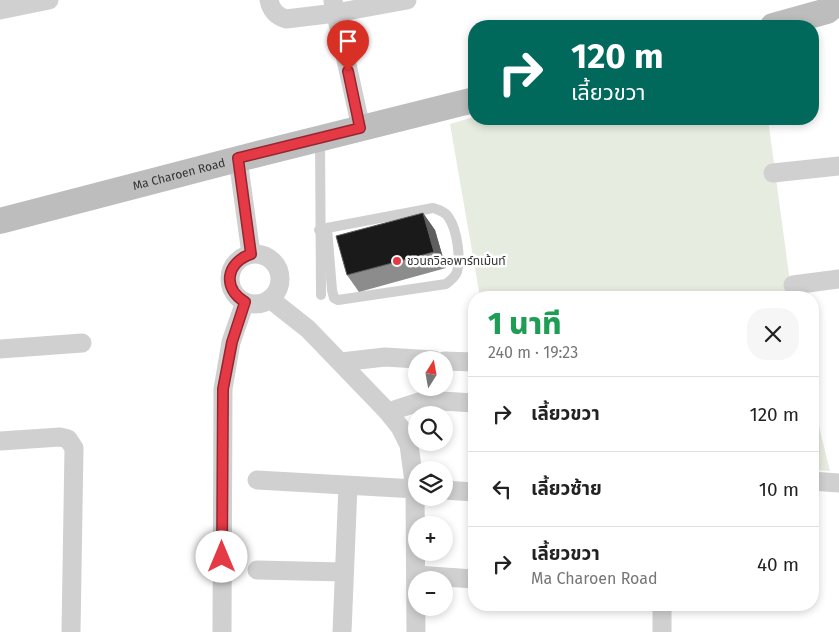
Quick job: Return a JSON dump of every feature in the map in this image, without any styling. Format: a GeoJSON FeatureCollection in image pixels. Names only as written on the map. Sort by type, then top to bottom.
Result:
{"type":"FeatureCollection","features":[{"type":"Feature","properties":{"kind":"main road"},"geometry":{"type":"LineString","coordinates":[[795,20],[827,11],[839,0]]}},
{"type":"Feature","properties":{"kind":"main road","name":"Ma Charoen Road"},"geometry":{"type":"LineString","coordinates":[[0,222],[238,158],[468,101]]}},
{"type":"Feature","properties":{"kind":"street"},"geometry":{"type":"LineString","coordinates":[[0,10],[49,0]]}},
{"type":"Feature","properties":{"kind":"street"},"geometry":{"type":"LineString","coordinates":[[269,0],[270,8],[278,17],[286,19],[334,6],[407,0]]}},
{"type":"Feature","properties":{"kind":"street"},"geometry":{"type":"LineString","coordinates":[[334,6],[360,128]]}},
{"type":"Feature","properties":{"kind":"street"},"geometry":{"type":"LineString","coordinates":[[238,158],[251,254]]}},
{"type":"Feature","properties":{"kind":"street"},"geometry":{"type":"LineString","coordinates":[[772,173],[839,166]]}},
{"type":"Feature","properties":{"kind":"street"},"geometry":{"type":"LineString","coordinates":[[251,254],[267,257],[278,270],[279,286],[270,299],[262,303],[245,302],[233,292],[230,276],[237,262],[251,254]]}},
{"type":"Feature","properties":{"kind":"street"},"geometry":{"type":"LineString","coordinates":[[792,285],[839,279]]}},
{"type":"Feature","properties":{"kind":"street"},"geometry":{"type":"LineString","coordinates":[[270,299],[308,329],[388,412],[400,427],[409,445],[411,461]]}},
{"type":"Feature","properties":{"kind":"street"},"geometry":{"type":"LineString","coordinates":[[222,632],[223,389],[232,342],[245,302]]}},
{"type":"Feature","properties":{"kind":"street"},"geometry":{"type":"LineString","coordinates":[[0,349],[82,344]]}},
{"type":"Feature","properties":{"kind":"street"},"geometry":{"type":"LineString","coordinates":[[341,362],[384,357],[408,358]]}},
{"type":"Feature","properties":{"kind":"street"},"geometry":{"type":"LineString","coordinates":[[453,361],[468,362]]}},
{"type":"Feature","properties":{"kind":"street"},"geometry":{"type":"LineString","coordinates":[[388,412],[411,403],[426,400],[468,403]]}},
{"type":"Feature","properties":{"kind":"street"},"geometry":{"type":"LineString","coordinates":[[0,441],[60,437],[68,439],[74,448],[71,632]]}},
{"type":"Feature","properties":{"kind":"street"},"geometry":{"type":"LineString","coordinates":[[257,480],[408,489]]}},
{"type":"Feature","properties":{"kind":"street"},"geometry":{"type":"LineString","coordinates":[[819,481],[839,482]]}},
{"type":"Feature","properties":{"kind":"street"},"geometry":{"type":"LineString","coordinates":[[342,632],[348,486]]}},
{"type":"Feature","properties":{"kind":"street"},"geometry":{"type":"LineString","coordinates":[[453,491],[468,492]]}},
{"type":"Feature","properties":{"kind":"street"},"geometry":{"type":"LineString","coordinates":[[415,506],[416,571]]}},
{"type":"Feature","properties":{"kind":"street"},"geometry":{"type":"LineString","coordinates":[[257,570],[344,572]]}},
{"type":"Feature","properties":{"kind":"street"},"geometry":{"type":"LineString","coordinates":[[453,577],[468,578]]}},
{"type":"Feature","properties":{"kind":"street"},"geometry":{"type":"LineString","coordinates":[[662,611],[662,632]]}},
{"type":"Feature","properties":{"kind":"street"},"geometry":{"type":"LineString","coordinates":[[416,616],[416,632]]}},
{"type":"Feature","properties":{"kind":"lane"},"geometry":{"type":"LineString","coordinates":[[320,138],[323,229],[321,295]]}},
{"type":"Feature","properties":{"kind":"lane"},"geometry":{"type":"LineString","coordinates":[[432,208],[441,210],[449,216],[454,230],[459,263],[456,275],[446,284],[338,300],[334,298],[332,290],[323,229],[432,208]]}},
{"type":"Feature","properties":{"kind":"shaded area"},"geometry":{"type":"Polygon","coordinates":[[[468,119],[468,125],[769,125],[791,291],[479,291],[450,124],[468,119]]]}},
{"type":"Feature","properties":{"kind":"shaded area"},"geometry":{"type":"Polygon","coordinates":[[[819,426],[830,471],[819,470],[819,426]]]}},
{"type":"Feature","properties":{"kind":"building"},"geometry":{"type":"Polygon","coordinates":[[[423,213],[434,252],[347,275],[336,236],[423,213]]]}},
{"type":"Feature","properties":{"kind":"place","name":"ชวนถวิลอพาร์ทเม้นท์"},"geometry":{"type":"Point","coordinates":[397,261]}},
{"type":"Feature","properties":{"kind":"route"},"geometry":{"type":"LineString","coordinates":[[222,557],[223,389],[232,342],[245,302],[233,292],[230,276],[232,268],[237,262],[251,254],[238,158],[360,128],[348,71]]}}]}
